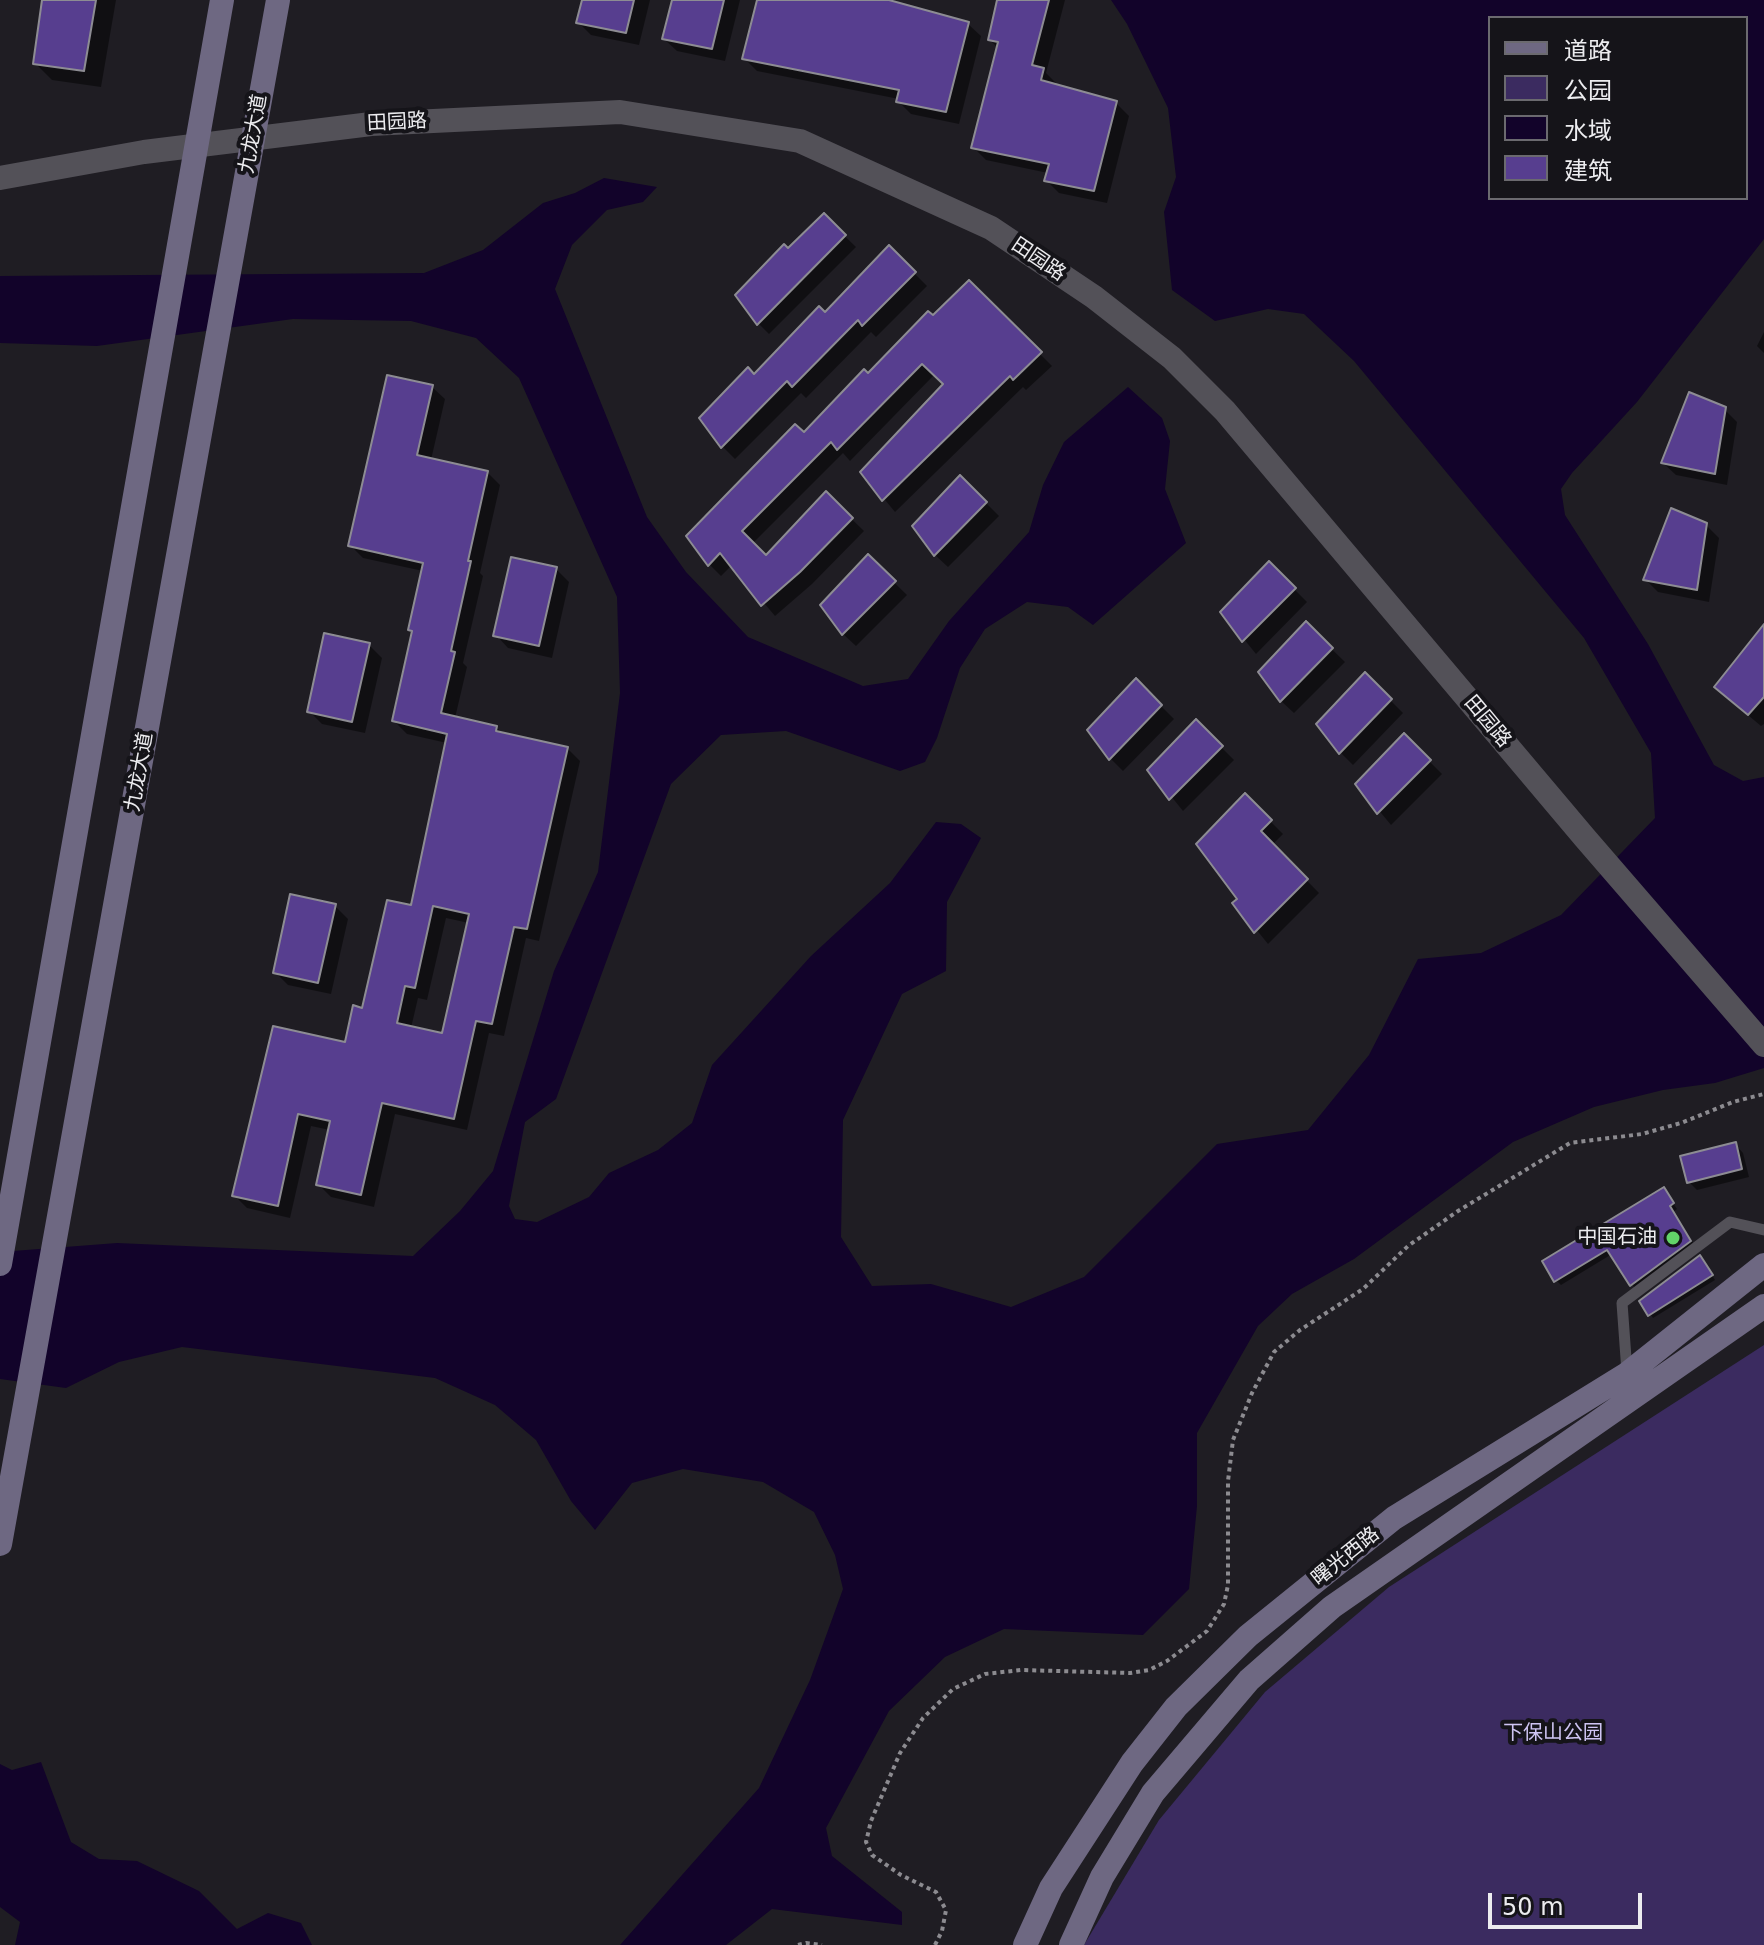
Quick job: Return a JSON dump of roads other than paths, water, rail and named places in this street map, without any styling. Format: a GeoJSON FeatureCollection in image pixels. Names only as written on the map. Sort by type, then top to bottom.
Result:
{"type":"FeatureCollection","features":[{"type":"Feature","properties":{"kind":"main road"},"geometry":{"type":"LineString","coordinates":[[2,1252],[222,0]]}},
{"type":"Feature","properties":{"kind":"main road","name":"九龙大道"},"geometry":{"type":"LineString","coordinates":[[0,1544],[278,0]]}},
{"type":"Feature","properties":{"kind":"main road","name":"曙光西路"},"geometry":{"type":"LineString","coordinates":[[1025,1945],[1051,1888],[1132,1763],[1176,1707],[1248,1636],[1394,1518],[1627,1374],[1764,1265]]}},
{"type":"Feature","properties":{"kind":"main road","name":"曙光西路"},"geometry":{"type":"LineString","coordinates":[[1071,1945],[1102,1877],[1153,1793],[1249,1680],[1332,1607],[1764,1306]]}},
{"type":"Feature","properties":{"kind":"street","name":"田园路"},"geometry":{"type":"LineString","coordinates":[[0,178],[144,152],[371,124],[620,112],[800,141],[991,228],[1128,323],[1172,358],[1225,411],[1764,1045]]}},
{"type":"Feature","properties":{"kind":"lane"},"geometry":{"type":"LineString","coordinates":[[1627,1374],[1622,1303],[1730,1222],[1764,1230]]}},
{"type":"Feature","properties":{"kind":"water"},"geometry":{"type":"Polygon","coordinates":[[[1111,0],[1764,0],[1764,239],[1637,402],[1561,489],[1565,515],[1648,644],[1714,765],[1743,781],[1764,777],[1764,1068],[1715,1083],[1663,1090],[1594,1107],[1513,1142],[1354,1259],[1292,1294],[1258,1326],[1197,1433],[1197,1506],[1189,1589],[1143,1635],[1004,1629],[945,1657],[889,1711],[826,1828],[832,1856],[902,1912],[902,1925],[772,1909],[726,1945],[620,1945],[759,1788],[810,1680],[843,1589],[835,1555],[814,1512],[763,1482],[683,1469],[632,1483],[595,1530],[571,1501],[536,1440],[495,1405],[435,1378],[182,1347],[119,1362],[66,1388],[0,1379],[0,1252],[117,1243],[413,1256],[460,1211],[493,1171],[554,971],[598,872],[620,693],[617,597],[519,378],[476,338],[411,321],[293,319],[97,346],[0,343],[0,276],[424,273],[483,250],[543,203],[575,193],[604,178],[657,187],[643,202],[607,210],[572,245],[555,289],[647,517],[686,572],[748,637],[863,686],[908,679],[949,621],[1029,532],[1043,485],[1064,442],[1128,387],[1162,418],[1170,441],[1165,489],[1186,543],[1093,625],[1068,607],[1027,602],[985,629],[960,668],[937,738],[925,762],[900,771],[786,731],[721,735],[671,784],[556,1099],[525,1122],[509,1206],[515,1219],[537,1222],[589,1197],[609,1173],[658,1150],[692,1123],[712,1065],[811,956],[890,883],[936,822],[961,824],[981,838],[947,902],[946,971],[902,994],[843,1120],[841,1237],[872,1286],[931,1284],[1011,1307],[1084,1277],[1217,1144],[1308,1130],[1369,1055],[1418,959],[1481,953],[1561,915],[1655,818],[1651,753],[1584,638],[1354,361],[1304,314],[1268,309],[1215,321],[1172,290],[1164,212],[1176,177],[1168,108],[1127,24],[1111,0]]]}},
{"type":"Feature","properties":{"kind":"water"},"geometry":{"type":"Polygon","coordinates":[[[41,1762],[71,1842],[99,1859],[137,1861],[199,1891],[237,1929],[268,1913],[301,1923],[312,1945],[15,1945],[20,1922],[0,1907],[0,1764],[12,1770],[41,1762]]]}},
{"type":"Feature","properties":{"kind":"place","name":"中国石油"},"geometry":{"type":"Point","coordinates":[1673,1238]}},
{"type":"Feature","properties":{"kind":"park label","name":"下保山公园"},"geometry":{"type":"Point","coordinates":[1553,1734]}}]}
